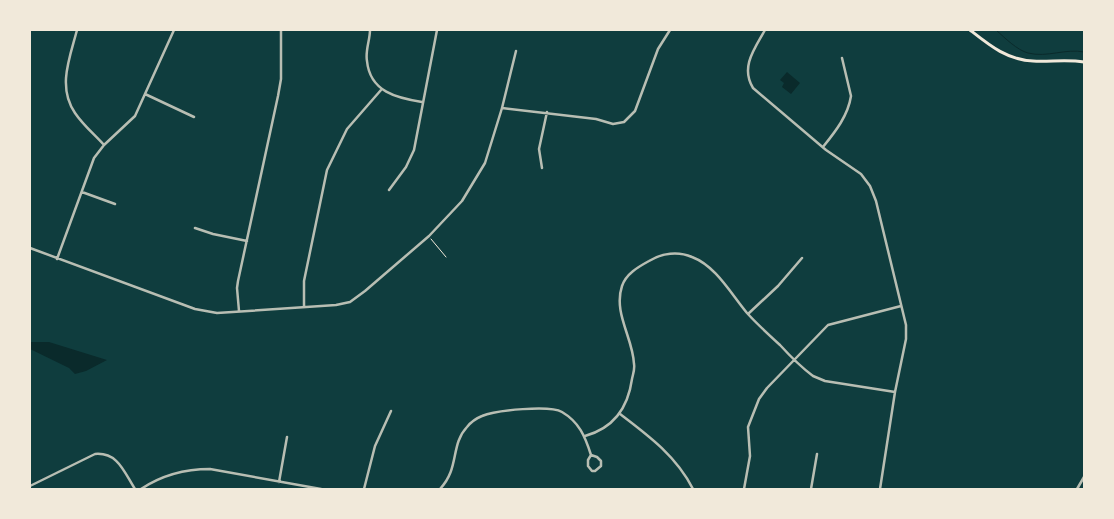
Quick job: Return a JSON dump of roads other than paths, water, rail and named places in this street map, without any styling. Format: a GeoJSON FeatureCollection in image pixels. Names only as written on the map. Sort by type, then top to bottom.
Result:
{"type":"FeatureCollection","features":[{"type":"Feature","properties":{"kind":"main road"},"geometry":{"type":"LineString","coordinates":[[970,30],[989,45],[1012,58],[1034,61],[1084,62]]}},
{"type":"Feature","properties":{"kind":"street"},"geometry":{"type":"LineString","coordinates":[[77,30],[66,74],[66,93],[74,112],[104,145]]}},
{"type":"Feature","properties":{"kind":"street"},"geometry":{"type":"LineString","coordinates":[[57,258],[94,158],[104,145],[134,116],[174,30]]}},
{"type":"Feature","properties":{"kind":"street"},"geometry":{"type":"LineString","coordinates":[[239,311],[237,288],[281,79],[281,30]]}},
{"type":"Feature","properties":{"kind":"street"},"geometry":{"type":"LineString","coordinates":[[370,30],[367,62],[369,72],[381,90],[401,98],[422,102]]}},
{"type":"Feature","properties":{"kind":"street"},"geometry":{"type":"LineString","coordinates":[[389,190],[411,157],[437,30]]}},
{"type":"Feature","properties":{"kind":"street"},"geometry":{"type":"LineString","coordinates":[[502,108],[596,119],[613,124],[624,122],[635,111],[658,48],[670,30]]}},
{"type":"Feature","properties":{"kind":"street"},"geometry":{"type":"LineString","coordinates":[[765,30],[747,67],[750,83],[758,93],[823,147],[862,174],[870,186],[876,201],[906,325],[906,339],[895,392],[880,489]]}},
{"type":"Feature","properties":{"kind":"street"},"geometry":{"type":"LineString","coordinates":[[30,248],[195,309],[217,313],[336,305],[350,302],[429,236],[462,201],[485,163],[502,108],[516,51]]}},
{"type":"Feature","properties":{"kind":"street"},"geometry":{"type":"LineString","coordinates":[[823,147],[841,123],[850,102],[842,58]]}},
{"type":"Feature","properties":{"kind":"street"},"geometry":{"type":"LineString","coordinates":[[304,307],[304,281],[327,170],[347,129],[381,90]]}},
{"type":"Feature","properties":{"kind":"street"},"geometry":{"type":"LineString","coordinates":[[145,94],[194,117]]}},
{"type":"Feature","properties":{"kind":"street"},"geometry":{"type":"LineString","coordinates":[[542,168],[538,149],[547,112]]}},
{"type":"Feature","properties":{"kind":"street"},"geometry":{"type":"LineString","coordinates":[[82,192],[115,204]]}},
{"type":"Feature","properties":{"kind":"street"},"geometry":{"type":"LineString","coordinates":[[196,228],[213,234],[247,241]]}},
{"type":"Feature","properties":{"kind":"street"},"geometry":{"type":"LineString","coordinates":[[585,436],[602,429],[620,414],[630,395],[634,364],[621,316],[619,299],[622,285],[628,275],[638,267],[654,258],[667,254],[686,254],[701,260],[712,270],[748,314],[794,360],[818,379],[895,392]]}},
{"type":"Feature","properties":{"kind":"street"},"geometry":{"type":"LineString","coordinates":[[748,314],[778,286],[802,258]]}},
{"type":"Feature","properties":{"kind":"street"},"geometry":{"type":"LineString","coordinates":[[744,489],[750,456],[748,435],[751,416],[766,388],[828,326],[901,306]]}},
{"type":"Feature","properties":{"kind":"street"},"geometry":{"type":"LineString","coordinates":[[440,489],[454,468],[457,444],[461,434],[472,422],[482,416],[493,413],[552,408],[562,412],[574,421],[585,436],[591,455],[588,460],[588,466],[592,471],[595,471],[601,466],[601,461],[591,455]]}},
{"type":"Feature","properties":{"kind":"street"},"geometry":{"type":"LineString","coordinates":[[364,489],[375,446],[391,411]]}},
{"type":"Feature","properties":{"kind":"street"},"geometry":{"type":"LineString","coordinates":[[620,414],[668,452],[686,475],[693,489]]}},
{"type":"Feature","properties":{"kind":"street"},"geometry":{"type":"LineString","coordinates":[[279,482],[287,438]]}},
{"type":"Feature","properties":{"kind":"street"},"geometry":{"type":"LineString","coordinates":[[30,486],[95,454],[102,454],[111,456],[118,461],[135,489]]}},
{"type":"Feature","properties":{"kind":"street"},"geometry":{"type":"LineString","coordinates":[[811,489],[817,454]]}},
{"type":"Feature","properties":{"kind":"street"},"geometry":{"type":"LineString","coordinates":[[142,489],[171,474],[198,469],[210,469],[321,489]]}},
{"type":"Feature","properties":{"kind":"street"},"geometry":{"type":"LineString","coordinates":[[1077,489],[1084,477]]}},
{"type":"Feature","properties":{"kind":"water"},"geometry":{"type":"Polygon","coordinates":[[[787,72],[800,83],[791,94],[782,87],[784,83],[780,80],[787,72]]]}},
{"type":"Feature","properties":{"kind":"water"},"geometry":{"type":"Polygon","coordinates":[[[30,342],[49,342],[107,360],[86,371],[75,374],[69,368],[30,349],[30,342]]]}},
{"type":"Feature","properties":{"kind":"waterway"},"geometry":{"type":"LineString","coordinates":[[996,30],[1015,47],[1028,53],[1084,52]]}}]}
